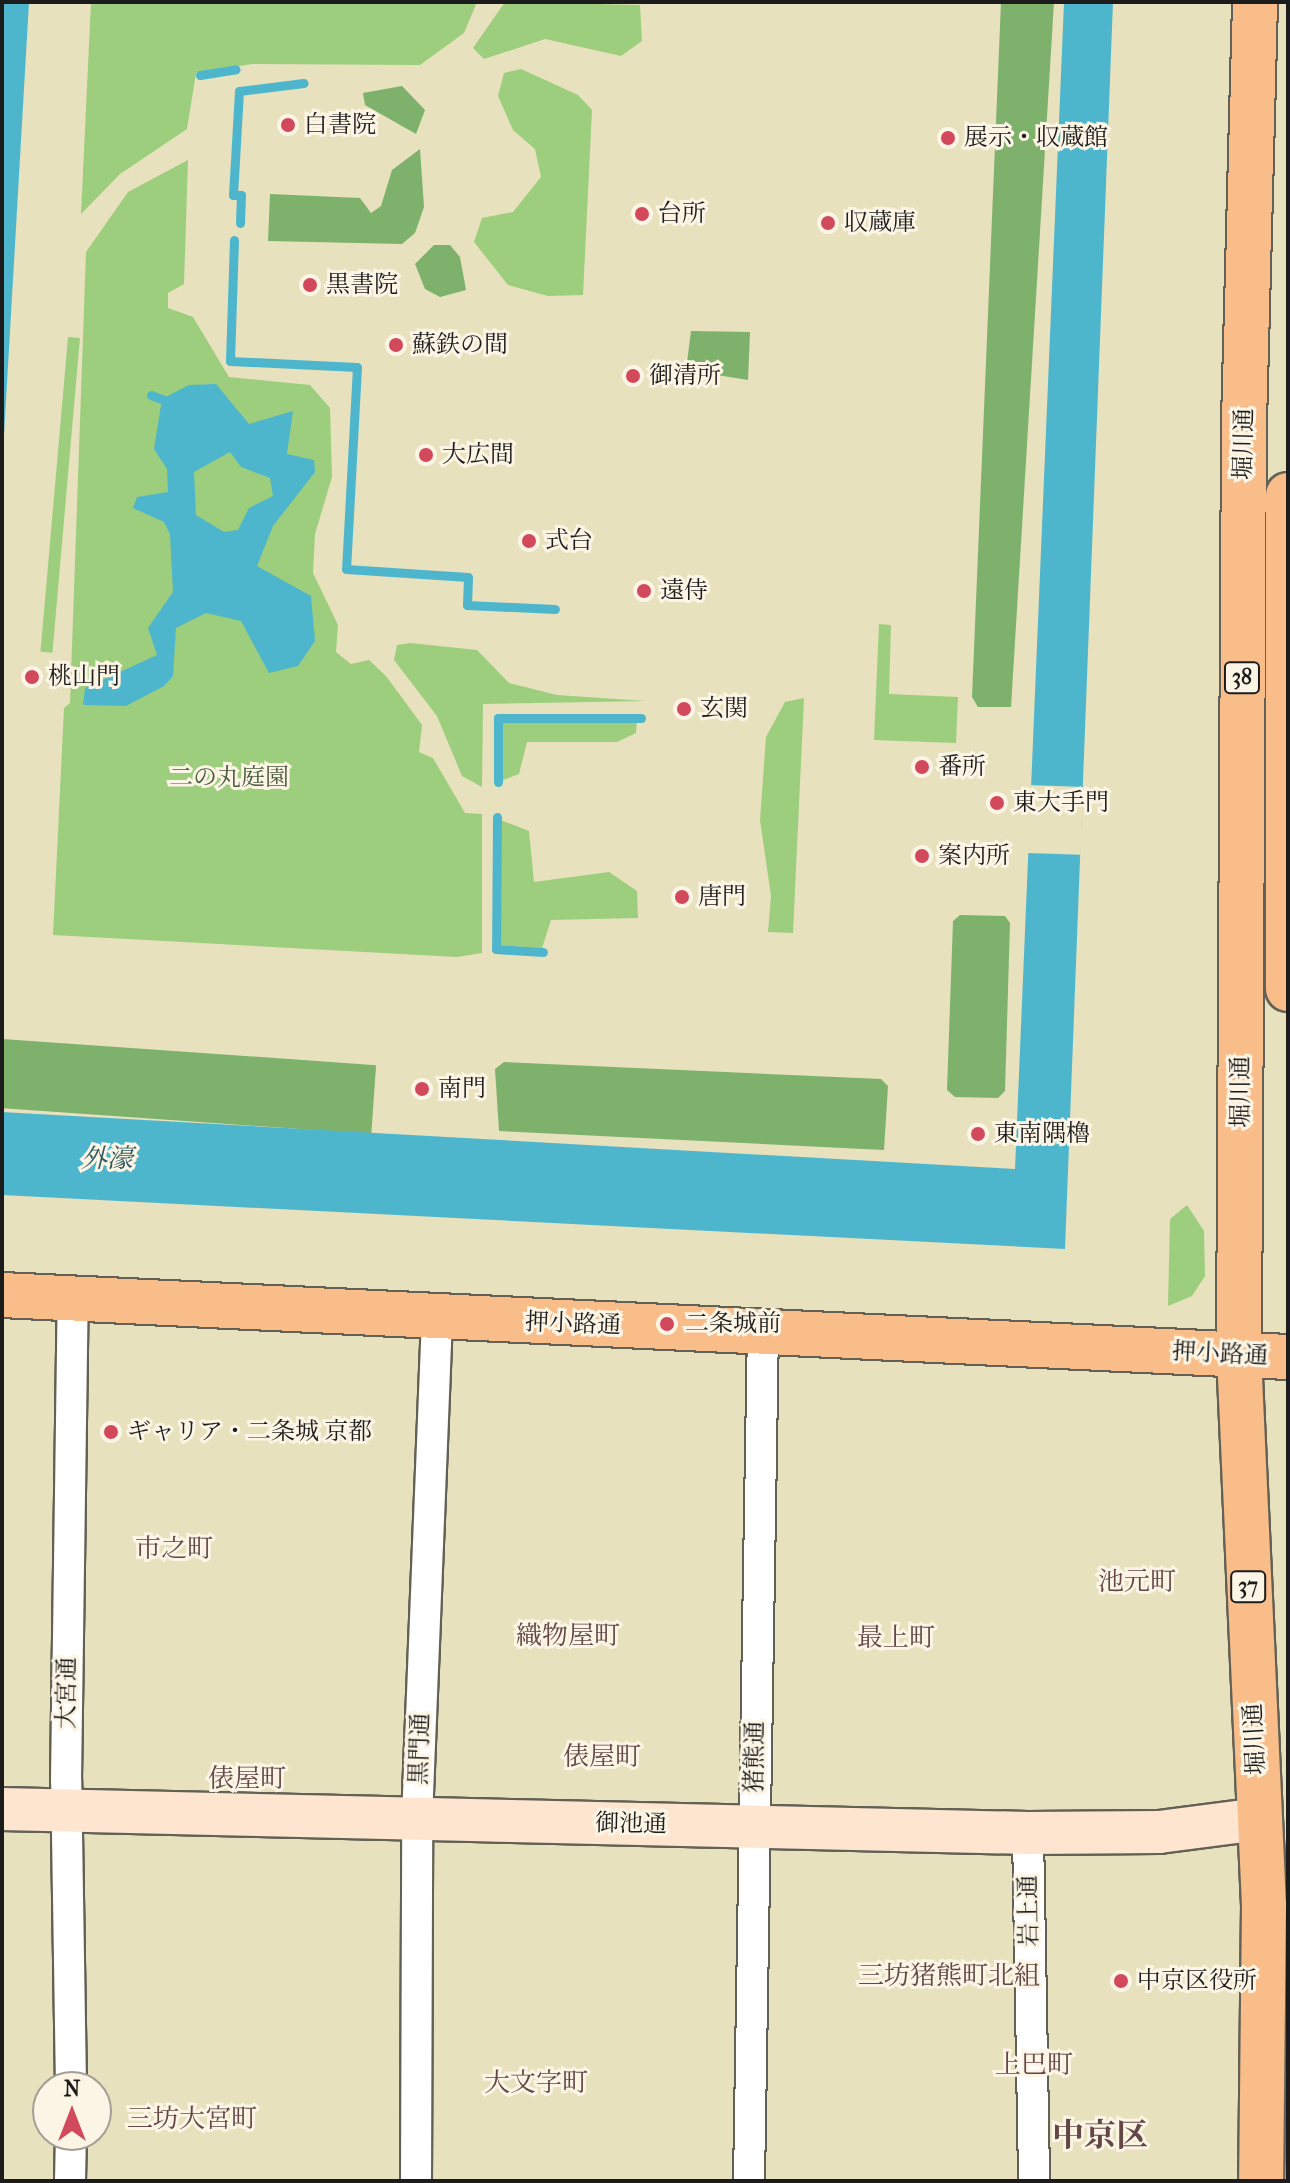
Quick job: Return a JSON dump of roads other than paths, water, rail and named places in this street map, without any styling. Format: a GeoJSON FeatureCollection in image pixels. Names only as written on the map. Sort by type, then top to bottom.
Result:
{"type":"FeatureCollection","features":[{"type":"Feature","properties":{"kind":"main road","name":"堀川通"},"geometry":{"type":"LineString","coordinates":[[1255,2],[1244,424],[1239,1355],[1278,1816],[1261,2181]]}},
{"type":"Feature","properties":{"kind":"main road","name":"堀川通"},"geometry":{"type":"LineString","coordinates":[[1288,495],[1288,989]]}},
{"type":"Feature","properties":{"kind":"main road","name":"押小路通"},"geometry":{"type":"LineString","coordinates":[[2,1295],[1288,1357]]}},
{"type":"Feature","properties":{"kind":"street","name":"大宮通"},"geometry":{"type":"LineString","coordinates":[[71,2071],[68,1811],[73,1299]]}},
{"type":"Feature","properties":{"kind":"street","name":"黒門通"},"geometry":{"type":"LineString","coordinates":[[416,2181],[417,1819],[437,1318]]}},
{"type":"Feature","properties":{"kind":"street","name":"猪熊通"},"geometry":{"type":"LineString","coordinates":[[749,2181],[763,1332]]}},
{"type":"Feature","properties":{"kind":"street","name":"御池通"},"geometry":{"type":"LineString","coordinates":[[2,1809],[1028,1833],[1159,1832],[1278,1816]]}},
{"type":"Feature","properties":{"kind":"street","name":"岩上通"},"geometry":{"type":"LineString","coordinates":[[1028,1833],[1034,2181]]}},
{"type":"Feature","properties":{"kind":"street"},"geometry":{"type":"LineString","coordinates":[[70,2181],[71,2151]]}},
{"type":"Feature","properties":{"kind":"water"},"geometry":{"type":"Polygon","coordinates":[[[2,2],[29,2],[2,470],[2,2]]]}},
{"type":"Feature","properties":{"kind":"water","name":"外濠"},"geometry":{"type":"Polygon","coordinates":[[[1064,2],[1113,2],[1065,1249],[2,1195],[2,1112],[1015,1169],[1064,2]]]}},
{"type":"Feature","properties":{"kind":"water"},"geometry":{"type":"Polygon","coordinates":[[[216,384],[249,424],[293,411],[287,454],[314,460],[315,472],[273,526],[257,566],[311,596],[315,641],[298,666],[269,673],[241,621],[206,613],[176,628],[173,676],[164,686],[126,706],[83,705],[85,688],[157,655],[148,628],[173,592],[170,534],[164,522],[133,508],[137,497],[168,492],[167,469],[154,449],[162,399],[189,385],[216,384]],[[230,452],[194,472],[196,515],[224,532],[238,530],[249,508],[273,496],[270,478],[241,467],[230,452]]]}},
{"type":"Feature","properties":{"kind":"waterway"},"geometry":{"type":"LineString","coordinates":[[200,75],[236,69]]}},
{"type":"Feature","properties":{"kind":"waterway"},"geometry":{"type":"LineString","coordinates":[[240,223],[241,195],[233,195],[239,91],[304,83]]}},
{"type":"Feature","properties":{"kind":"waterway"},"geometry":{"type":"LineString","coordinates":[[234,240],[230,361],[357,367],[346,569],[468,577],[467,605],[555,609]]}},
{"type":"Feature","properties":{"kind":"waterway"},"geometry":{"type":"LineString","coordinates":[[151,395],[169,402]]}},
{"type":"Feature","properties":{"kind":"waterway"},"geometry":{"type":"LineString","coordinates":[[498,782],[498,718],[641,718]]}},
{"type":"Feature","properties":{"kind":"waterway"},"geometry":{"type":"LineString","coordinates":[[497,817],[496,949],[543,952]]}},
{"type":"Feature","properties":{"kind":"place","name":"白書院"},"geometry":{"type":"Point","coordinates":[288,125]}},
{"type":"Feature","properties":{"kind":"place","name":"展示・収蔵館"},"geometry":{"type":"Point","coordinates":[948,138]}},
{"type":"Feature","properties":{"kind":"place","name":"台所"},"geometry":{"type":"Point","coordinates":[642,214]}},
{"type":"Feature","properties":{"kind":"place","name":"収蔵庫"},"geometry":{"type":"Point","coordinates":[828,223]}},
{"type":"Feature","properties":{"kind":"place","name":"黒書院"},"geometry":{"type":"Point","coordinates":[310,285]}},
{"type":"Feature","properties":{"kind":"place","name":"蘇鉄の間"},"geometry":{"type":"Point","coordinates":[396,345]}},
{"type":"Feature","properties":{"kind":"place","name":"御清所"},"geometry":{"type":"Point","coordinates":[633,376]}},
{"type":"Feature","properties":{"kind":"place","name":"大広間"},"geometry":{"type":"Point","coordinates":[426,455]}},
{"type":"Feature","properties":{"kind":"place","name":"式台"},"geometry":{"type":"Point","coordinates":[529,541]}},
{"type":"Feature","properties":{"kind":"place","name":"遠侍"},"geometry":{"type":"Point","coordinates":[644,591]}},
{"type":"Feature","properties":{"kind":"place","name":"桃山門"},"geometry":{"type":"Point","coordinates":[32,677]}},
{"type":"Feature","properties":{"kind":"place","name":"玄関"},"geometry":{"type":"Point","coordinates":[684,709]}},
{"type":"Feature","properties":{"kind":"place","name":"番所"},"geometry":{"type":"Point","coordinates":[922,767]}},
{"type":"Feature","properties":{"kind":"place","name":"東大手門"},"geometry":{"type":"Point","coordinates":[997,803]}},
{"type":"Feature","properties":{"kind":"place","name":"案内所"},"geometry":{"type":"Point","coordinates":[922,856]}},
{"type":"Feature","properties":{"kind":"place","name":"唐門"},"geometry":{"type":"Point","coordinates":[682,897]}},
{"type":"Feature","properties":{"kind":"place","name":"南門"},"geometry":{"type":"Point","coordinates":[422,1089]}},
{"type":"Feature","properties":{"kind":"place","name":"東南隅櫓"},"geometry":{"type":"Point","coordinates":[978,1134]}},
{"type":"Feature","properties":{"kind":"place","name":"二条城前"},"geometry":{"type":"Point","coordinates":[667,1324]}},
{"type":"Feature","properties":{"kind":"place","name":"ギャリア・二条城 京都"},"geometry":{"type":"Point","coordinates":[111,1432]}},
{"type":"Feature","properties":{"kind":"place","name":"中京区役所"},"geometry":{"type":"Point","coordinates":[1121,1981]}},
{"type":"Feature","properties":{"kind":"district","name":"市之町"},"geometry":{"type":"Point","coordinates":[174,1549]}},
{"type":"Feature","properties":{"kind":"district","name":"池元町"},"geometry":{"type":"Point","coordinates":[1137,1582]}},
{"type":"Feature","properties":{"kind":"district","name":"織物屋町"},"geometry":{"type":"Point","coordinates":[568,1636]}},
{"type":"Feature","properties":{"kind":"district","name":"最上町"},"geometry":{"type":"Point","coordinates":[896,1638]}},
{"type":"Feature","properties":{"kind":"district","name":"俵屋町"},"geometry":{"type":"Point","coordinates":[602,1757]}},
{"type":"Feature","properties":{"kind":"district","name":"俵屋町"},"geometry":{"type":"Point","coordinates":[247,1779]}},
{"type":"Feature","properties":{"kind":"district","name":"三坊猪熊町北組"},"geometry":{"type":"Point","coordinates":[949,1976]}},
{"type":"Feature","properties":{"kind":"district","name":"上巴町"},"geometry":{"type":"Point","coordinates":[1034,2065]}},
{"type":"Feature","properties":{"kind":"district","name":"大文字町"},"geometry":{"type":"Point","coordinates":[536,2083]}},
{"type":"Feature","properties":{"kind":"district","name":"三坊大宮町"},"geometry":{"type":"Point","coordinates":[192,2119]}},
{"type":"Feature","properties":{"kind":"district","name":"中京区"},"geometry":{"type":"Point","coordinates":[1100,2136]}},
{"type":"Feature","properties":{"kind":"park label","name":"二の丸庭園"},"geometry":{"type":"Point","coordinates":[229,778]}}]}
